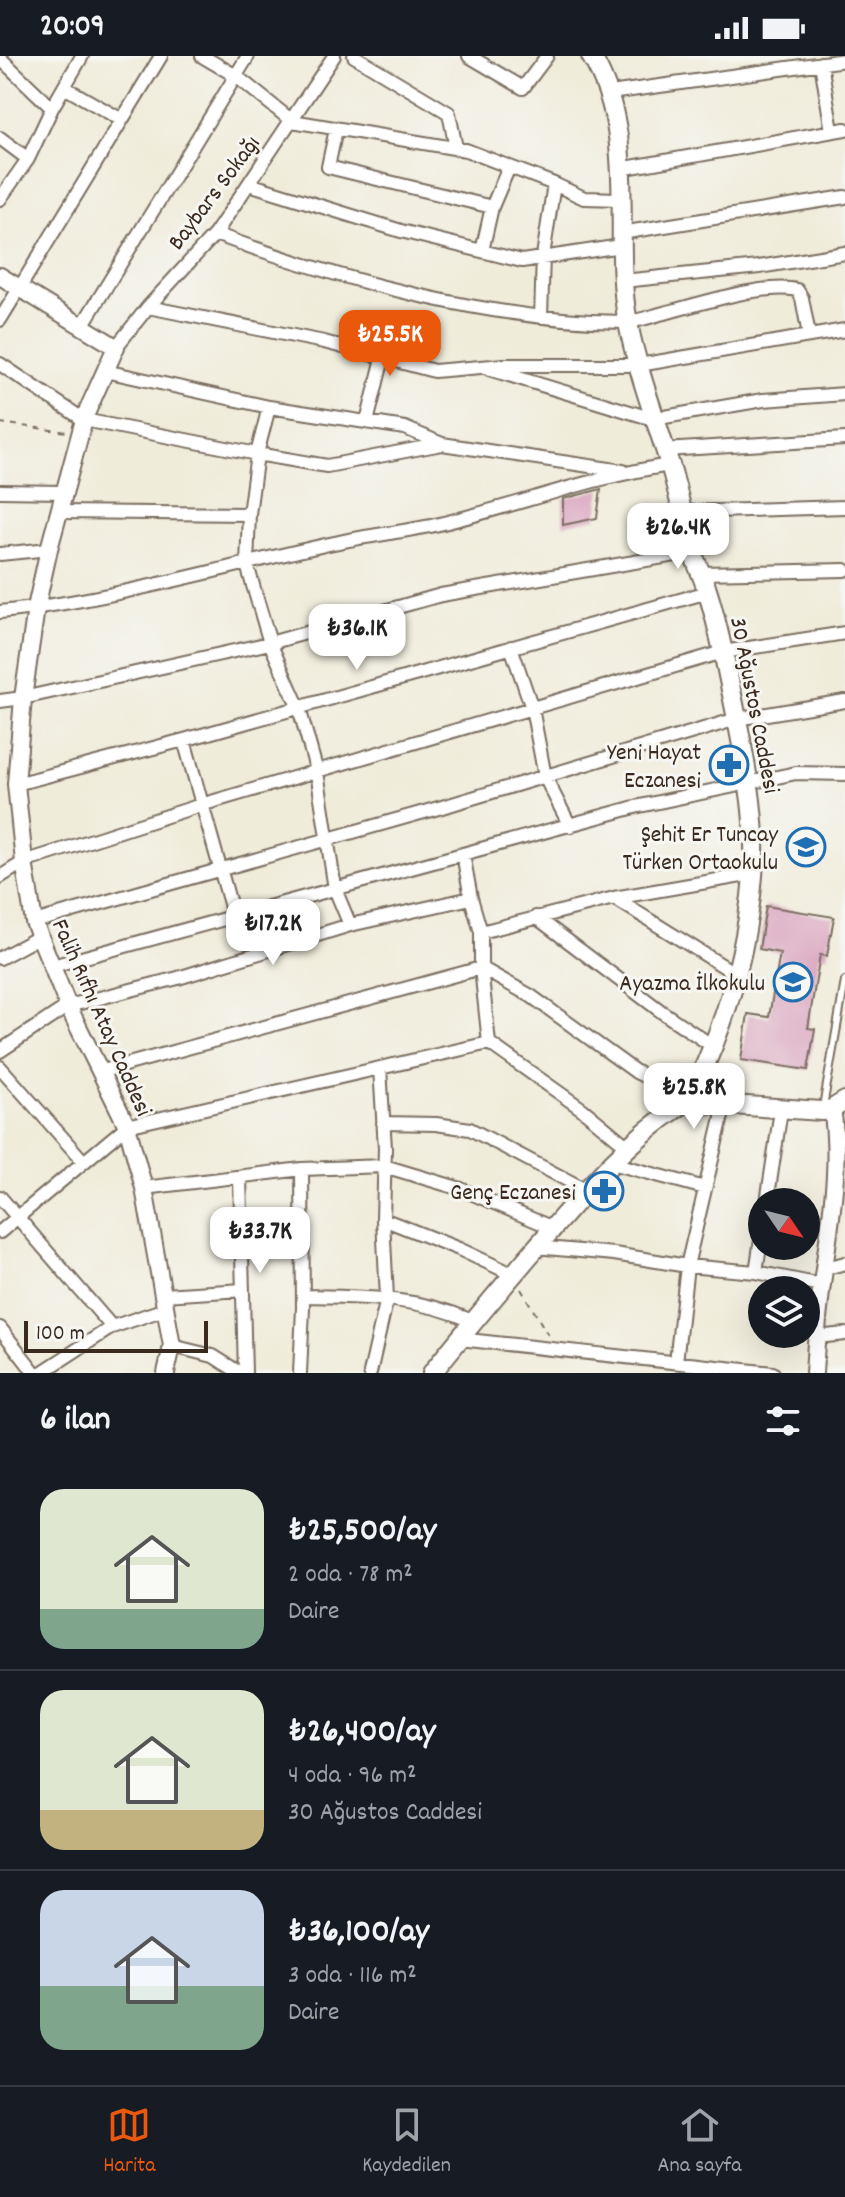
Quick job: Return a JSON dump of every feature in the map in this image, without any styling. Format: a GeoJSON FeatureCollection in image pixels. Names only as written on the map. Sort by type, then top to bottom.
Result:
{"type":"FeatureCollection","features":[{"type":"Feature","properties":{"kind":"main road","name":"30 Ağustos Caddesi"},"geometry":{"type":"LineString","coordinates":[[591,56],[614,107],[628,322],[653,419],[708,592],[749,782],[753,874],[736,974],[699,1094]]}},
{"type":"Feature","properties":{"kind":"main road"},"geometry":{"type":"LineString","coordinates":[[432,1373],[584,1189],[679,1099],[692,1110],[699,1094],[725,1104],[781,1110],[833,1107]]}},
{"type":"Feature","properties":{"kind":"street"},"geometry":{"type":"LineString","coordinates":[[0,199],[28,159],[52,108],[82,56]]}},
{"type":"Feature","properties":{"kind":"street"},"geometry":{"type":"LineString","coordinates":[[0,320],[161,56]]}},
{"type":"Feature","properties":{"kind":"street"},"geometry":{"type":"LineString","coordinates":[[202,56],[236,76],[292,121],[456,148],[584,198],[620,199]]}},
{"type":"Feature","properties":{"kind":"street"},"geometry":{"type":"LineString","coordinates":[[82,326],[248,56]]}},
{"type":"Feature","properties":{"kind":"street","name":"Baybars Sokağı"},"geometry":{"type":"LineString","coordinates":[[116,347],[215,234],[334,56]]}},
{"type":"Feature","properties":{"kind":"street"},"geometry":{"type":"LineString","coordinates":[[354,56],[449,113],[456,148]]}},
{"type":"Feature","properties":{"kind":"street"},"geometry":{"type":"LineString","coordinates":[[469,56],[523,88],[547,56]]}},
{"type":"Feature","properties":{"kind":"street"},"geometry":{"type":"LineString","coordinates":[[0,58],[52,108]]}},
{"type":"Feature","properties":{"kind":"street"},"geometry":{"type":"LineString","coordinates":[[610,93],[796,61],[821,63],[845,60]]}},
{"type":"Feature","properties":{"kind":"street"},"geometry":{"type":"LineString","coordinates":[[620,169],[838,130],[821,63]]}},
{"type":"Feature","properties":{"kind":"street"},"geometry":{"type":"LineString","coordinates":[[64,87],[122,120]]}},
{"type":"Feature","properties":{"kind":"street"},"geometry":{"type":"LineString","coordinates":[[336,129],[328,167],[492,207]]}},
{"type":"Feature","properties":{"kind":"street"},"geometry":{"type":"LineString","coordinates":[[0,138],[28,159]]}},
{"type":"Feature","properties":{"kind":"street"},"geometry":{"type":"LineString","coordinates":[[482,251],[492,207],[509,167]]}},
{"type":"Feature","properties":{"kind":"street"},"geometry":{"type":"LineString","coordinates":[[249,184],[401,231],[522,261],[845,197]]}},
{"type":"Feature","properties":{"kind":"street"},"geometry":{"type":"LineString","coordinates":[[541,317],[543,256],[554,184]]}},
{"type":"Feature","properties":{"kind":"street"},"geometry":{"type":"LineString","coordinates":[[215,234],[287,260],[386,288],[541,317],[628,322],[761,290],[789,288],[797,290],[802,298],[809,335]]}},
{"type":"Feature","properties":{"kind":"street"},"geometry":{"type":"LineString","coordinates":[[623,281],[759,267],[845,253]]}},
{"type":"Feature","properties":{"kind":"street"},"geometry":{"type":"LineString","coordinates":[[0,276],[116,347]]}},
{"type":"Feature","properties":{"kind":"street"},"geometry":{"type":"LineString","coordinates":[[148,307],[324,342],[434,371],[504,365],[639,365],[845,330]]}},
{"type":"Feature","properties":{"kind":"street","name":"Falih Rıfhı Atay Caddesi"},"geometry":{"type":"LineString","coordinates":[[116,347],[82,427],[49,549],[36,608],[23,698],[16,784],[24,862],[36,930],[68,1006],[127,1126],[144,1188],[172,1346],[166,1373]]}},
{"type":"Feature","properties":{"kind":"street"},"geometry":{"type":"LineString","coordinates":[[367,422],[383,358]]}},
{"type":"Feature","properties":{"kind":"street"},"geometry":{"type":"LineString","coordinates":[[0,364],[82,427],[327,466],[442,444]]}},
{"type":"Feature","properties":{"kind":"street"},"geometry":{"type":"LineString","coordinates":[[486,368],[653,419],[763,400],[845,394]]}},
{"type":"Feature","properties":{"kind":"street"},"geometry":{"type":"LineString","coordinates":[[105,371],[269,407],[405,428],[442,444],[627,471]]}},
{"type":"Feature","properties":{"kind":"street"},"geometry":{"type":"LineString","coordinates":[[269,407],[257,454],[249,514],[247,565],[270,643],[299,708],[317,772],[335,889],[350,925]]}},
{"type":"Feature","properties":{"kind":"street"},"geometry":{"type":"LineString","coordinates":[[0,612],[36,608],[247,565],[339,542],[434,525],[667,458],[845,439]]}},
{"type":"Feature","properties":{"kind":"street"},"geometry":{"type":"LineString","coordinates":[[0,491],[63,492]]}},
{"type":"Feature","properties":{"kind":"street"},"geometry":{"type":"LineString","coordinates":[[682,512],[845,507]]}},
{"type":"Feature","properties":{"kind":"street"},"geometry":{"type":"LineString","coordinates":[[58,512],[249,514]]}},
{"type":"Feature","properties":{"kind":"street"},"geometry":{"type":"LineString","coordinates":[[0,554],[49,549]]}},
{"type":"Feature","properties":{"kind":"street"},"geometry":{"type":"LineString","coordinates":[[0,701],[270,643],[441,595],[693,552]]}},
{"type":"Feature","properties":{"kind":"street"},"geometry":{"type":"LineString","coordinates":[[701,573],[845,570]]}},
{"type":"Feature","properties":{"kind":"street"},"geometry":{"type":"LineString","coordinates":[[16,784],[184,740],[708,592]]}},
{"type":"Feature","properties":{"kind":"street"},"geometry":{"type":"LineString","coordinates":[[0,877],[24,862],[201,805],[723,652],[845,633]]}},
{"type":"Feature","properties":{"kind":"street"},"geometry":{"type":"LineString","coordinates":[[511,647],[532,708],[545,777],[570,826]]}},
{"type":"Feature","properties":{"kind":"street"},"geometry":{"type":"LineString","coordinates":[[0,958],[36,930],[219,869],[737,719],[845,701]]}},
{"type":"Feature","properties":{"kind":"street"},"geometry":{"type":"LineString","coordinates":[[184,740],[234,918]]}},
{"type":"Feature","properties":{"kind":"street"},"geometry":{"type":"LineString","coordinates":[[52,966],[635,807],[796,773],[845,774]]}},
{"type":"Feature","properties":{"kind":"street"},"geometry":{"type":"LineString","coordinates":[[463,854],[481,932],[481,968],[489,1043]]}},
{"type":"Feature","properties":{"kind":"street"},"geometry":{"type":"LineString","coordinates":[[481,932],[614,898],[753,874]]}},
{"type":"Feature","properties":{"kind":"street"},"geometry":{"type":"LineString","coordinates":[[0,1051],[68,1006],[178,978],[350,925],[471,898]]}},
{"type":"Feature","properties":{"kind":"street"},"geometry":{"type":"LineString","coordinates":[[614,898],[736,974]]}},
{"type":"Feature","properties":{"kind":"street"},"geometry":{"type":"LineString","coordinates":[[536,917],[662,1012],[714,1047]]}},
{"type":"Feature","properties":{"kind":"street"},"geometry":{"type":"LineString","coordinates":[[99,1072],[481,968],[531,996],[636,1072],[679,1099]]}},
{"type":"Feature","properties":{"kind":"street"},"geometry":{"type":"LineString","coordinates":[[0,1232],[127,1126],[489,1043],[582,1109],[628,1147]]}},
{"type":"Feature","properties":{"kind":"street"},"geometry":{"type":"LineString","coordinates":[[0,1067],[84,1162]]}},
{"type":"Feature","properties":{"kind":"street"},"geometry":{"type":"LineString","coordinates":[[370,1373],[387,1298],[380,1068]]}},
{"type":"Feature","properties":{"kind":"street"},"geometry":{"type":"LineString","coordinates":[[676,1362],[687,1266],[725,1104]]}},
{"type":"Feature","properties":{"kind":"street"},"geometry":{"type":"LineString","coordinates":[[820,1301],[822,1277],[838,1210],[840,1169],[833,1107]]}},
{"type":"Feature","properties":{"kind":"street"},"geometry":{"type":"LineString","coordinates":[[769,1188],[781,1110]]}},
{"type":"Feature","properties":{"kind":"street"},"geometry":{"type":"LineString","coordinates":[[383,1123],[436,1124],[470,1129],[584,1189]]}},
{"type":"Feature","properties":{"kind":"street"},"geometry":{"type":"LineString","coordinates":[[612,1163],[705,1188]]}},
{"type":"Feature","properties":{"kind":"street"},"geometry":{"type":"LineString","coordinates":[[144,1188],[302,1169],[384,1166],[461,1189],[553,1228]]}},
{"type":"Feature","properties":{"kind":"street"},"geometry":{"type":"LineString","coordinates":[[300,1373],[302,1169]]}},
{"type":"Feature","properties":{"kind":"street"},"geometry":{"type":"LineString","coordinates":[[172,1346],[213,1356],[242,1373],[240,1177]]}},
{"type":"Feature","properties":{"kind":"street"},"geometry":{"type":"LineString","coordinates":[[0,1197],[112,1327]]}},
{"type":"Feature","properties":{"kind":"street"},"geometry":{"type":"LineString","coordinates":[[383,1219],[512,1274]]}},
{"type":"Feature","properties":{"kind":"street"},"geometry":{"type":"LineString","coordinates":[[535,1247],[614,1254],[687,1266],[822,1277],[845,1263]]}},
{"type":"Feature","properties":{"kind":"street"},"geometry":{"type":"LineString","coordinates":[[756,1272],[758,1260]]}},
{"type":"Feature","properties":{"kind":"street"},"geometry":{"type":"LineString","coordinates":[[41,1373],[112,1327],[164,1302],[243,1290]]}},
{"type":"Feature","properties":{"kind":"street"},"geometry":{"type":"LineString","coordinates":[[303,1296],[387,1298],[449,1310],[472,1321]]}},
{"type":"Feature","properties":{"kind":"street"},"geometry":{"type":"LineString","coordinates":[[0,1328],[35,1373]]}},
{"type":"Feature","properties":{"kind":"street"},"geometry":{"type":"LineString","coordinates":[[820,1337],[845,1334]]}},
{"type":"Feature","properties":{"kind":"street"},"geometry":{"type":"LineString","coordinates":[[459,1339],[773,1373]]}},
{"type":"Feature","properties":{"kind":"street"},"geometry":{"type":"LineString","coordinates":[[814,1373],[816,1348]]}},
{"type":"Feature","properties":{"kind":"lane"},"geometry":{"type":"LineString","coordinates":[[833,1107],[845,981]]}},
{"type":"Feature","properties":{"kind":"path"},"geometry":{"type":"LineString","coordinates":[[0,423],[82,427]]}},
{"type":"Feature","properties":{"kind":"path"},"geometry":{"type":"LineString","coordinates":[[512,1274],[556,1349]]}},
{"type":"Feature","properties":{"kind":"building"},"geometry":{"type":"Polygon","coordinates":[[[601,489],[597,518],[563,525],[563,499],[601,489]]]}},
{"type":"Feature","properties":{"kind":"building"},"geometry":{"type":"Polygon","coordinates":[[[766,906],[834,917],[827,956],[820,955],[808,1028],[815,1029],[808,1070],[741,1060],[748,1014],[769,1017],[780,953],[759,949],[766,906]]]}},
{"type":"Feature","properties":{"kind":"place","name":"Yeni Hayat Eczanesi"},"geometry":{"type":"Point","coordinates":[729,765]}},
{"type":"Feature","properties":{"kind":"place","name":"Şehit Er Tuncay Türken Ortaokulu"},"geometry":{"type":"Point","coordinates":[806,847]}},
{"type":"Feature","properties":{"kind":"place","name":"Ayazma İlkokulu"},"geometry":{"type":"Point","coordinates":[793,982]}},
{"type":"Feature","properties":{"kind":"place","name":"Genç Eczanesi"},"geometry":{"type":"Point","coordinates":[604,1191]}}]}
